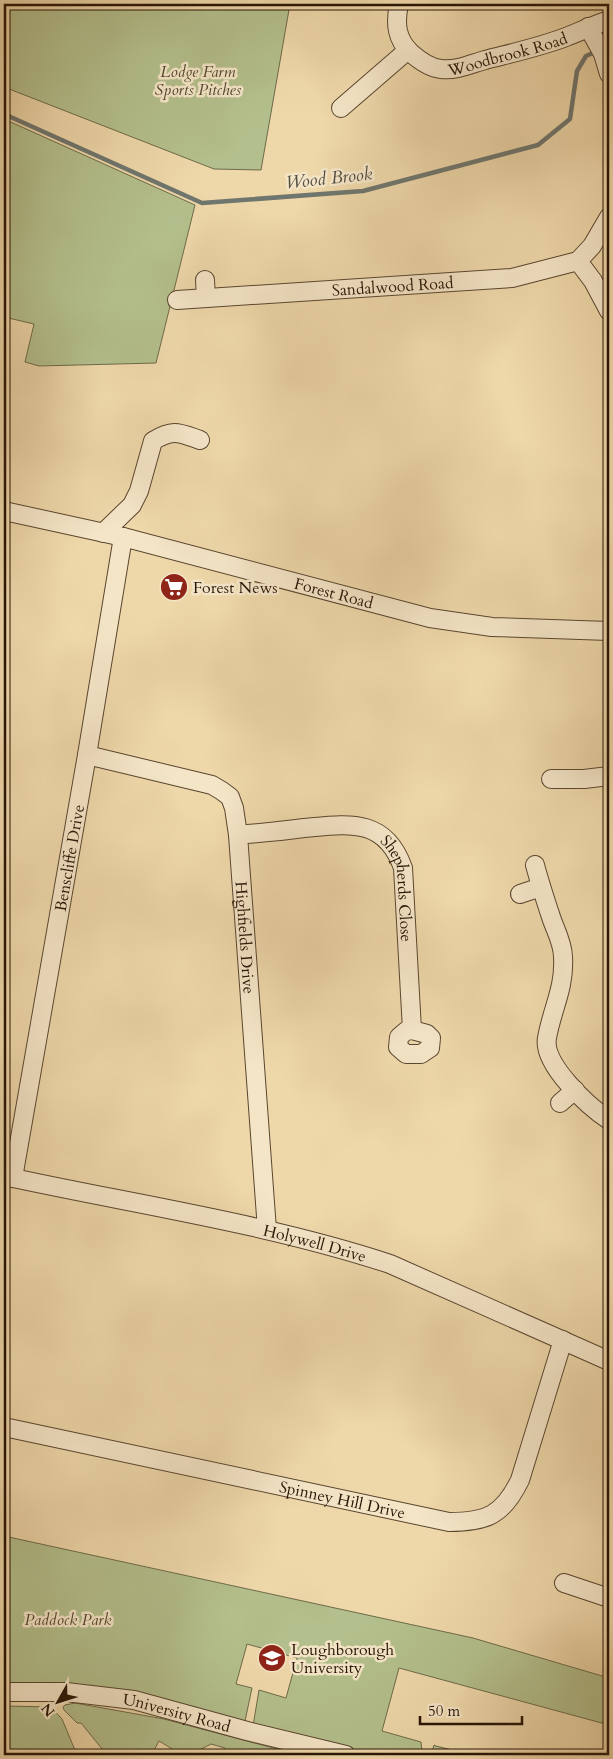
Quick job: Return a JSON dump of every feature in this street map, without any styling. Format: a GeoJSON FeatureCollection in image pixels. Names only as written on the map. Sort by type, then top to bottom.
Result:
{"type":"FeatureCollection","features":[{"type":"Feature","properties":{"kind":"street","name":"Woodbrook Road"},"geometry":{"type":"LineString","coordinates":[[399,4],[396,24],[399,36],[408,50],[426,64],[439,69],[456,69],[567,37],[595,40],[609,20]]}},
{"type":"Feature","properties":{"kind":"street"},"geometry":{"type":"LineString","coordinates":[[595,40],[609,74]]}},
{"type":"Feature","properties":{"kind":"street"},"geometry":{"type":"LineString","coordinates":[[338,111],[408,50]]}},
{"type":"Feature","properties":{"kind":"street"},"geometry":{"type":"LineString","coordinates":[[609,217],[592,246],[578,261],[594,281],[609,311]]}},
{"type":"Feature","properties":{"kind":"street","name":"Sandalwood Road"},"geometry":{"type":"LineString","coordinates":[[177,300],[512,278],[578,261]]}},
{"type":"Feature","properties":{"kind":"street"},"geometry":{"type":"LineString","coordinates":[[205,280],[206,298]]}},
{"type":"Feature","properties":{"kind":"street"},"geometry":{"type":"LineString","coordinates":[[104,533],[132,505],[139,491],[154,441],[165,433],[173,432],[200,440]]}},
{"type":"Feature","properties":{"kind":"street","name":"Forest Road"},"geometry":{"type":"LineString","coordinates":[[4,512],[122,537],[430,618],[492,627],[609,631]]}},
{"type":"Feature","properties":{"kind":"street","name":"Benscliffe Drive"},"geometry":{"type":"LineString","coordinates":[[8,1177],[88,755],[122,537]]}},
{"type":"Feature","properties":{"kind":"street","name":"Highfields Drive"},"geometry":{"type":"LineString","coordinates":[[88,755],[212,785],[230,797],[238,835],[267,1230]]}},
{"type":"Feature","properties":{"kind":"street"},"geometry":{"type":"LineString","coordinates":[[552,779],[584,772],[609,776]]}},
{"type":"Feature","properties":{"kind":"street","name":"Shepherds Close"},"geometry":{"type":"LineString","coordinates":[[238,835],[348,824],[376,832],[388,841],[398,853],[404,868],[412,1030]]}},
{"type":"Feature","properties":{"kind":"street"},"geometry":{"type":"LineString","coordinates":[[535,865],[563,954],[563,977],[559,998],[546,1040],[547,1052],[552,1063],[587,1104],[609,1120]]}},
{"type":"Feature","properties":{"kind":"street"},"geometry":{"type":"LineString","coordinates":[[520,894],[541,887]]}},
{"type":"Feature","properties":{"kind":"street"},"geometry":{"type":"LineString","coordinates":[[560,1103],[575,1090]]}},
{"type":"Feature","properties":{"kind":"street","name":"Holywell Drive"},"geometry":{"type":"LineString","coordinates":[[8,1177],[267,1230],[390,1264],[609,1361]]}},
{"type":"Feature","properties":{"kind":"street","name":"Spinney Hill Drive"},"geometry":{"type":"LineString","coordinates":[[4,1427],[449,1522],[478,1520],[503,1508],[512,1497],[520,1480],[563,1340]]}},
{"type":"Feature","properties":{"kind":"street"},"geometry":{"type":"LineString","coordinates":[[564,1583],[595,1586],[609,1598]]}},
{"type":"Feature","properties":{"kind":"street","name":"University Road"},"geometry":{"type":"LineString","coordinates":[[4,1692],[66,1692],[134,1700],[346,1755]]}},
{"type":"Feature","properties":{"kind":"green space","name":"Lodge Farm Sports Pitches"},"geometry":{"type":"Polygon","coordinates":[[[4,4],[290,4],[261,170],[214,169],[4,87],[4,4]]]}},
{"type":"Feature","properties":{"kind":"green space"},"geometry":{"type":"Polygon","coordinates":[[[4,119],[195,205],[156,363],[39,366],[25,362],[34,324],[4,317],[4,119]]]}},
{"type":"Feature","properties":{"kind":"green space","name":"Loughborough University"},"geometry":{"type":"Polygon","coordinates":[[[4,1536],[473,1638],[609,1678],[609,1725],[399,1668],[382,1731],[421,1742],[422,1751],[420,1755],[360,1755],[253,1726],[259,1690],[286,1698],[297,1658],[247,1644],[236,1684],[252,1688],[243,1723],[4,1687],[4,1536]]]}},
{"type":"Feature","properties":{"kind":"green space"},"geometry":{"type":"Polygon","coordinates":[[[75,1703],[164,1719],[300,1755],[230,1755],[225,1748],[211,1744],[189,1754],[184,1754],[159,1741],[153,1755],[107,1755],[81,1723],[77,1723],[64,1710],[63,1707],[65,1705],[75,1703]]]}},
{"type":"Feature","properties":{"kind":"green space"},"geometry":{"type":"Polygon","coordinates":[[[4,1706],[51,1707],[62,1719],[77,1755],[4,1755],[4,1706]]]}},
{"type":"Feature","properties":{"kind":"green space"},"geometry":{"type":"Polygon","coordinates":[[[434,1745],[436,1746],[472,1755],[431,1755],[434,1745]]]}},
{"type":"Feature","properties":{"kind":"waterway","name":"Wood Brook"},"geometry":{"type":"LineString","coordinates":[[4,114],[202,203],[363,191],[538,145],[570,119],[577,71],[586,56],[597,51]]}},
{"type":"Feature","properties":{"kind":"place","name":"Forest News"},"geometry":{"type":"Point","coordinates":[174,587]}},
{"type":"Feature","properties":{"kind":"place","name":"Loughborough University"},"geometry":{"type":"Point","coordinates":[272,1658]}},
{"type":"Feature","properties":{"kind":"park label","name":"Paddock Park"},"geometry":{"type":"Point","coordinates":[68,1619]}}]}
